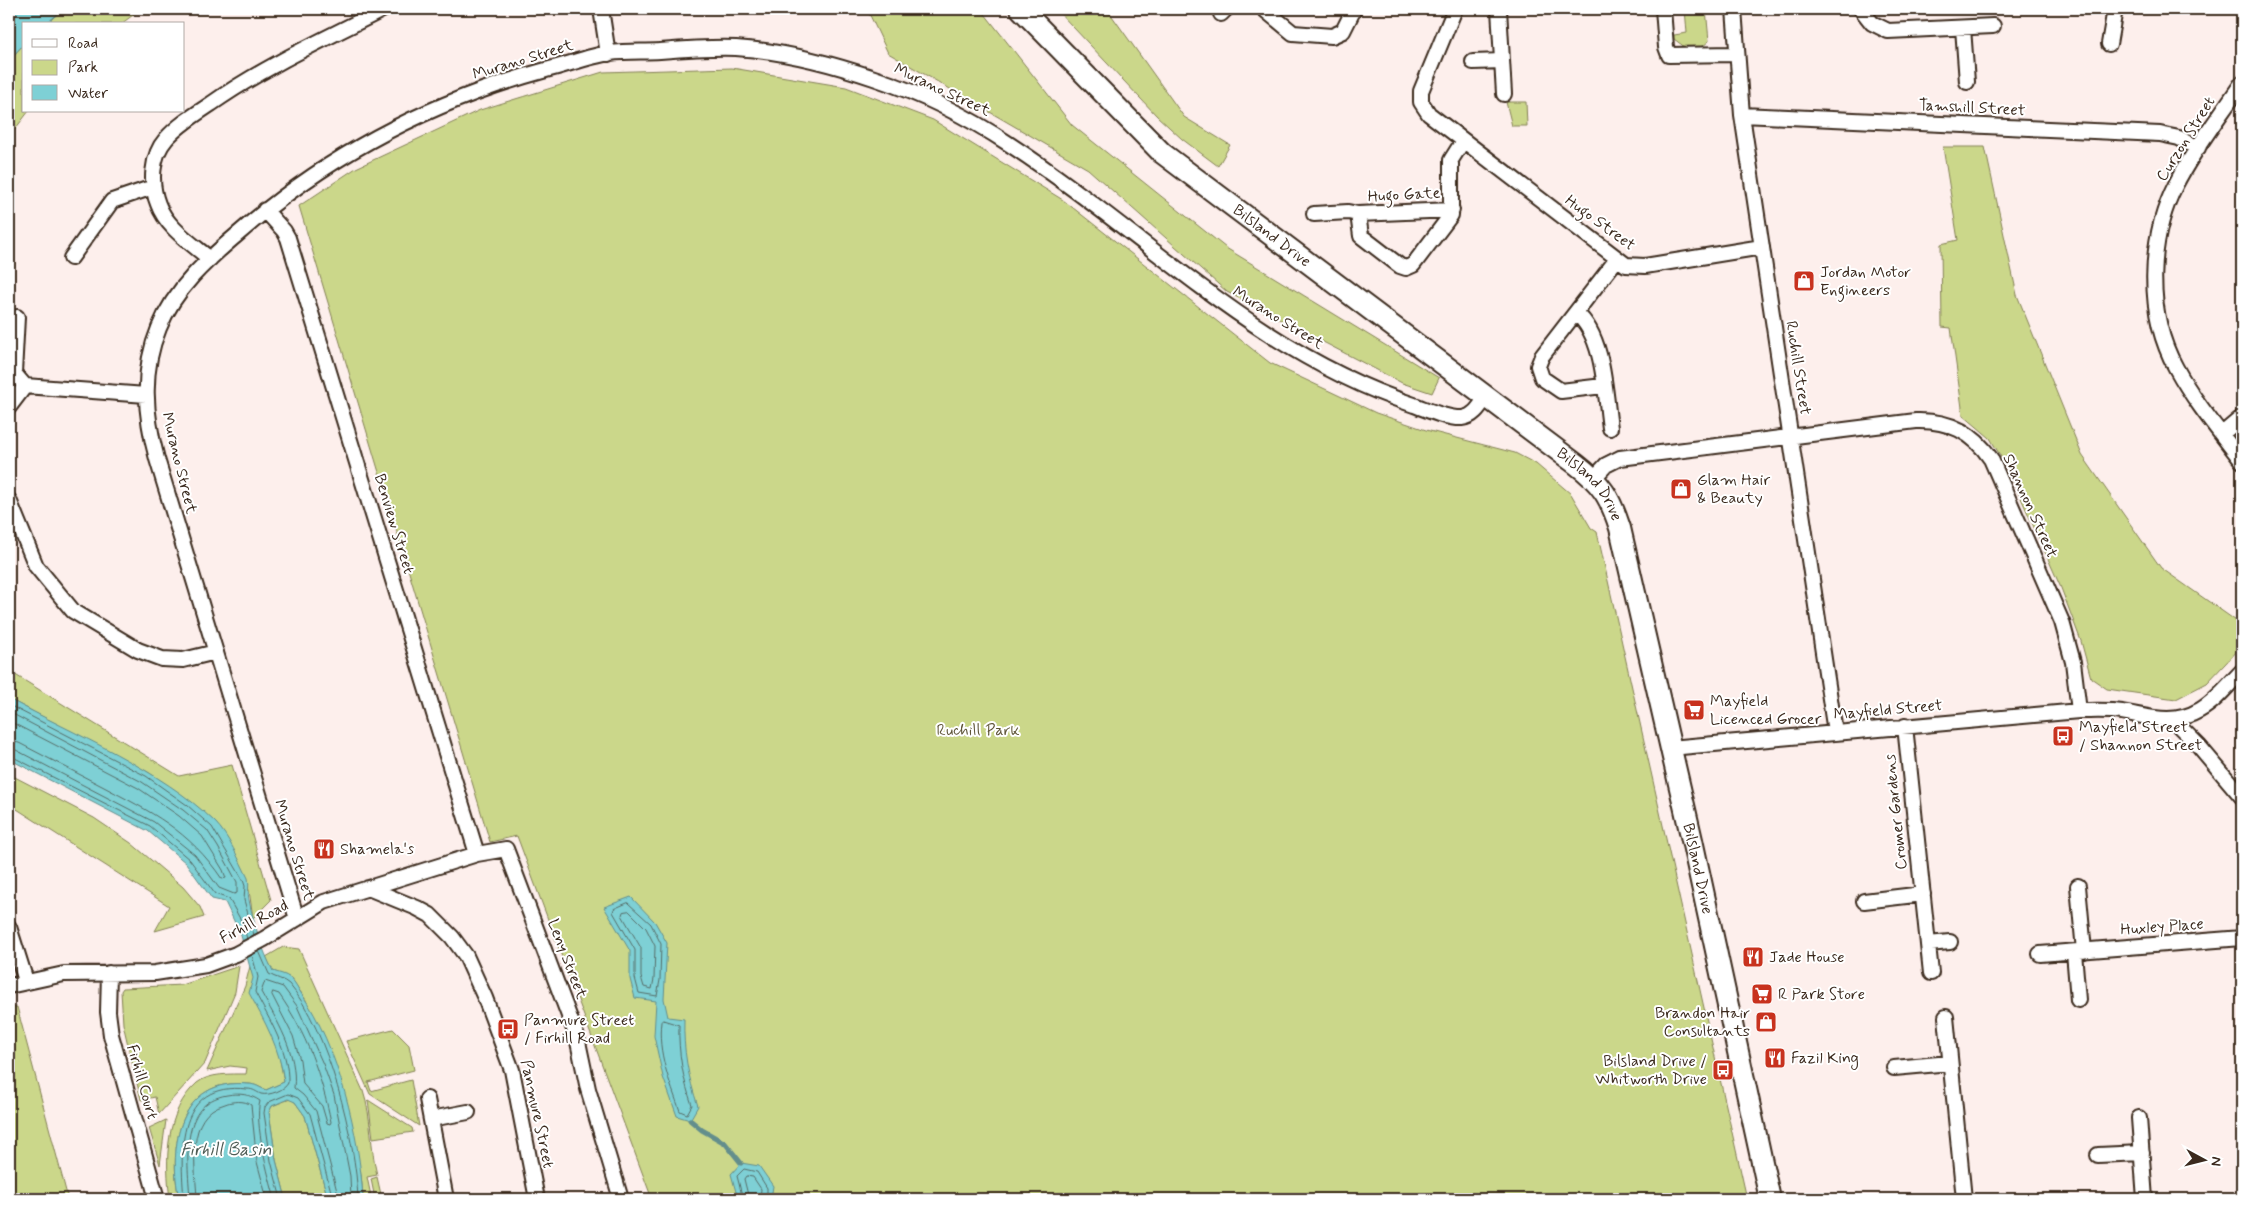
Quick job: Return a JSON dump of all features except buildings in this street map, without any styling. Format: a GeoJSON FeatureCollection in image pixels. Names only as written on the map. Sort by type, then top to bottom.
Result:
{"type":"FeatureCollection","features":[{"type":"Feature","properties":{"kind":"main road","name":"Bilsland Drive"},"geometry":{"type":"LineString","coordinates":[[1022,9],[1162,153],[1594,478],[1609,497],[1620,528],[1770,1199]]}},
{"type":"Feature","properties":{"kind":"street"},"geometry":{"type":"LineString","coordinates":[[210,258],[176,230],[158,205],[153,187],[154,164],[165,139],[187,120],[239,84],[384,9]]}},
{"type":"Feature","properties":{"kind":"street"},"geometry":{"type":"LineString","coordinates":[[602,9],[608,54]]}},
{"type":"Feature","properties":{"kind":"street"},"geometry":{"type":"LineString","coordinates":[[1264,9],[1293,33],[1332,36],[1343,31],[1354,9]]}},
{"type":"Feature","properties":{"kind":"street","name":"Hugo Street"},"geometry":{"type":"LineString","coordinates":[[1455,9],[1420,97],[1426,111],[1463,141],[1628,266],[1639,266],[1762,247]]}},
{"type":"Feature","properties":{"kind":"street"},"geometry":{"type":"LineString","coordinates":[[1499,9],[1504,94]]}},
{"type":"Feature","properties":{"kind":"street"},"geometry":{"type":"LineString","coordinates":[[1663,9],[1666,47],[1669,55],[1736,54]]}},
{"type":"Feature","properties":{"kind":"street","name":"Ruchill Street"},"geometry":{"type":"LineString","coordinates":[[1734,9],[1742,115],[1835,732]]}},
{"type":"Feature","properties":{"kind":"street"},"geometry":{"type":"LineString","coordinates":[[1861,9],[1872,22],[1888,31],[1993,26]]}},
{"type":"Feature","properties":{"kind":"street"},"geometry":{"type":"LineString","coordinates":[[2108,44],[2115,9]]}},
{"type":"Feature","properties":{"kind":"street"},"geometry":{"type":"LineString","coordinates":[[1963,28],[1967,82]]}},
{"type":"Feature","properties":{"kind":"street","name":"Murano Street"},"geometry":{"type":"LineString","coordinates":[[297,919],[157,459],[151,435],[146,395],[146,375],[159,327],[170,305],[187,282],[210,258],[265,210],[305,180],[364,144],[412,118],[506,81],[608,54],[736,48],[765,52],[840,68],[911,91],[954,111],[1010,144],[1240,316],[1313,361],[1377,392],[1452,417],[1467,418],[1473,414],[1486,397]]}},
{"type":"Feature","properties":{"kind":"street"},"geometry":{"type":"LineString","coordinates":[[1472,62],[1502,61]]}},
{"type":"Feature","properties":{"kind":"street","name":"Curzon Street"},"geometry":{"type":"LineString","coordinates":[[2242,83],[2176,183],[2164,215],[2156,253],[2155,288],[2161,330],[2170,357],[2189,389],[2242,461]]}},
{"type":"Feature","properties":{"kind":"street","name":"Tamshill Street"},"geometry":{"type":"LineString","coordinates":[[1742,115],[2160,134],[2179,138],[2198,148]]}},
{"type":"Feature","properties":{"kind":"street","name":"Hugo Gate"},"geometry":{"type":"LineString","coordinates":[[1358,214],[1358,230],[1363,239],[1396,264],[1406,268],[1416,262],[1450,218],[1452,210],[1451,160],[1463,141]]}},
{"type":"Feature","properties":{"kind":"street"},"geometry":{"type":"LineString","coordinates":[[71,258],[112,200],[153,187]]}},
{"type":"Feature","properties":{"kind":"street","name":"Benview Street"},"geometry":{"type":"LineString","coordinates":[[265,210],[287,236],[478,854]]}},
{"type":"Feature","properties":{"kind":"street","name":"Hugo Gate"},"geometry":{"type":"LineString","coordinates":[[1314,214],[1452,210]]}},
{"type":"Feature","properties":{"kind":"street"},"geometry":{"type":"LineString","coordinates":[[1604,386],[1561,391],[1540,375],[1538,366],[1540,360],[1617,259]]}},
{"type":"Feature","properties":{"kind":"street"},"geometry":{"type":"LineString","coordinates":[[1576,313],[1588,325],[1597,343],[1610,428]]}},
{"type":"Feature","properties":{"kind":"street"},"geometry":{"type":"LineString","coordinates":[[17,317],[14,373],[25,386],[146,395]]}},
{"type":"Feature","properties":{"kind":"street"},"geometry":{"type":"LineString","coordinates":[[9,408],[25,386]]}},
{"type":"Feature","properties":{"kind":"street"},"geometry":{"type":"LineString","coordinates":[[2222,434],[2242,417]]}},
{"type":"Feature","properties":{"kind":"street","name":"Shannon Street"},"geometry":{"type":"LineString","coordinates":[[1594,478],[1606,465],[1620,458],[1928,421],[1948,424],[1977,441],[1991,459],[2062,622],[2073,662],[2079,711]]}},
{"type":"Feature","properties":{"kind":"street"},"geometry":{"type":"LineString","coordinates":[[9,500],[36,566],[73,611],[138,650],[162,659],[183,660],[216,652]]}},
{"type":"Feature","properties":{"kind":"street"},"geometry":{"type":"LineString","coordinates":[[2242,671],[2208,705],[2192,714],[2173,720],[2242,797]]}},
{"type":"Feature","properties":{"kind":"street","name":"Mayfield Street"},"geometry":{"type":"LineString","coordinates":[[1670,748],[2079,711],[2120,712],[2160,720],[2173,720]]}},
{"type":"Feature","properties":{"kind":"street","name":"Cromer Gardens"},"geometry":{"type":"LineString","coordinates":[[1905,726],[1931,974]]}},
{"type":"Feature","properties":{"kind":"street","name":"Firhill Road"},"geometry":{"type":"LineString","coordinates":[[9,986],[64,974],[177,971],[206,965],[236,954],[324,902],[478,854],[506,849]]}},
{"type":"Feature","properties":{"kind":"street","name":"Leny Street"},"geometry":{"type":"LineString","coordinates":[[506,849],[577,1037],[588,1089],[621,1199]]}},
{"type":"Feature","properties":{"kind":"street"},"geometry":{"type":"LineString","coordinates":[[2078,886],[2078,1000]]}},
{"type":"Feature","properties":{"kind":"street","name":"Panmure Street"},"geometry":{"type":"LineString","coordinates":[[368,888],[418,908],[430,915],[452,937],[466,956],[485,998],[512,1070],[537,1199]]}},
{"type":"Feature","properties":{"kind":"street"},"geometry":{"type":"LineString","coordinates":[[1864,901],[1923,894]]}},
{"type":"Feature","properties":{"kind":"street"},"geometry":{"type":"LineString","coordinates":[[9,926],[26,981]]}},
{"type":"Feature","properties":{"kind":"street","name":"Huxley Place"},"geometry":{"type":"LineString","coordinates":[[2040,954],[2242,938]]}},
{"type":"Feature","properties":{"kind":"street"},"geometry":{"type":"LineString","coordinates":[[1928,944],[1950,942]]}},
{"type":"Feature","properties":{"kind":"street","name":"Firhill Court"},"geometry":{"type":"LineString","coordinates":[[109,973],[108,1012],[111,1035],[157,1199]]}},
{"type":"Feature","properties":{"kind":"street"},"geometry":{"type":"LineString","coordinates":[[1946,1017],[1964,1199]]}},
{"type":"Feature","properties":{"kind":"street"},"geometry":{"type":"LineString","coordinates":[[1894,1068],[1950,1063]]}},
{"type":"Feature","properties":{"kind":"street"},"geometry":{"type":"LineString","coordinates":[[427,1099],[446,1199]]}},
{"type":"Feature","properties":{"kind":"street"},"geometry":{"type":"LineString","coordinates":[[431,1119],[468,1112]]}},
{"type":"Feature","properties":{"kind":"street"},"geometry":{"type":"LineString","coordinates":[[2139,1118],[2146,1199]]}},
{"type":"Feature","properties":{"kind":"street"},"geometry":{"type":"LineString","coordinates":[[2098,1155],[2142,1153]]}},
{"type":"Feature","properties":{"kind":"green space"},"geometry":{"type":"Polygon","coordinates":[[[63,9],[141,9],[124,22],[48,22],[63,9]]]}},
{"type":"Feature","properties":{"kind":"green space"},"geometry":{"type":"Polygon","coordinates":[[[867,9],[981,9],[1072,125],[1226,248],[1439,378],[1432,393],[1402,383],[1227,292],[1088,169],[888,53],[867,9]]]}},
{"type":"Feature","properties":{"kind":"green space"},"geometry":{"type":"Polygon","coordinates":[[[1056,9],[1107,9],[1184,117],[1230,145],[1218,166],[1182,139],[1157,116],[1056,9]]]}},
{"type":"Feature","properties":{"kind":"green space"},"geometry":{"type":"Polygon","coordinates":[[[1685,9],[1706,9],[1709,41],[1702,47],[1686,48],[1674,39],[1674,35],[1687,33],[1685,9]]]}},
{"type":"Feature","properties":{"kind":"green space"},"geometry":{"type":"Polygon","coordinates":[[[22,46],[22,112],[28,112],[9,137],[9,60],[22,46]]]}},
{"type":"Feature","properties":{"kind":"green space","name":"Ruchill Park"},"geometry":{"type":"Polygon","coordinates":[[[732,68],[846,87],[933,120],[1063,200],[1270,363],[1376,413],[1426,430],[1515,453],[1536,464],[1571,494],[1591,528],[1597,532],[1747,1199],[652,1199],[517,836],[490,842],[299,206],[356,168],[480,110],[603,72],[732,68]]]}},
{"type":"Feature","properties":{"kind":"green space"},"geometry":{"type":"Polygon","coordinates":[[[1506,102],[1526,102],[1527,126],[1512,126],[1506,102]]]}},
{"type":"Feature","properties":{"kind":"green space"},"geometry":{"type":"Polygon","coordinates":[[[1943,147],[1985,147],[2017,295],[2082,455],[2161,568],[2242,625],[2242,646],[2207,683],[2176,699],[2107,689],[2091,678],[2081,641],[2061,588],[2009,471],[1990,438],[1963,415],[1951,328],[1942,327],[1941,244],[1958,240],[1943,147]]]}},
{"type":"Feature","properties":{"kind":"green space"},"geometry":{"type":"Polygon","coordinates":[[[9,671],[179,776],[232,765],[271,900],[253,918],[249,890],[216,823],[190,801],[148,772],[9,699],[9,671]]]}},
{"type":"Feature","properties":{"kind":"green space"},"geometry":{"type":"Polygon","coordinates":[[[9,774],[94,818],[131,843],[183,887],[200,907],[204,917],[155,931],[169,906],[9,804],[9,774]]]}},
{"type":"Feature","properties":{"kind":"green space"},"geometry":{"type":"Polygon","coordinates":[[[283,947],[299,949],[363,1091],[377,1175],[367,1177],[371,1196],[363,1196],[361,1175],[306,1000],[291,978],[273,971],[266,957],[283,947]]]}},
{"type":"Feature","properties":{"kind":"green space"},"geometry":{"type":"Polygon","coordinates":[[[239,966],[235,992],[205,1063],[159,1114],[155,1097],[141,1100],[123,1024],[121,991],[123,988],[182,985],[239,966]]]}},
{"type":"Feature","properties":{"kind":"green space"},"geometry":{"type":"Polygon","coordinates":[[[250,966],[279,1054],[284,1082],[266,1090],[251,1084],[225,1085],[207,1092],[193,1103],[184,1119],[178,1137],[175,1158],[179,1199],[170,1199],[168,1153],[170,1137],[173,1122],[186,1094],[197,1083],[208,1077],[246,1074],[247,1068],[230,1066],[207,1071],[245,986],[250,966]]]}},
{"type":"Feature","properties":{"kind":"green space"},"geometry":{"type":"Polygon","coordinates":[[[17,1007],[68,1199],[9,1199],[9,1009],[17,1007]]]}},
{"type":"Feature","properties":{"kind":"green space"},"geometry":{"type":"Polygon","coordinates":[[[393,1029],[409,1045],[414,1070],[368,1082],[371,1091],[411,1080],[419,1126],[370,1094],[346,1041],[393,1029]]]}},
{"type":"Feature","properties":{"kind":"green space"},"geometry":{"type":"Polygon","coordinates":[[[290,1099],[295,1102],[305,1116],[328,1199],[286,1199],[276,1160],[269,1112],[272,1106],[290,1099]]]}},
{"type":"Feature","properties":{"kind":"green space"},"geometry":{"type":"Polygon","coordinates":[[[368,1100],[412,1128],[413,1132],[373,1138],[368,1100]]]}},
{"type":"Feature","properties":{"kind":"green space"},"geometry":{"type":"Polygon","coordinates":[[[166,1120],[160,1165],[149,1128],[166,1120]]]}},
{"type":"Feature","properties":{"kind":"green space"},"geometry":{"type":"Polygon","coordinates":[[[377,1177],[382,1199],[375,1199],[371,1179],[377,1177]]]}},
{"type":"Feature","properties":{"kind":"water"},"geometry":{"type":"Polygon","coordinates":[[[16,9],[63,9],[48,22],[22,22],[22,46],[9,60],[9,15],[16,9]]]}},
{"type":"Feature","properties":{"kind":"water","name":"Firhill Basin"},"geometry":{"type":"Polygon","coordinates":[[[9,699],[144,769],[194,803],[225,834],[248,878],[248,897],[253,919],[273,971],[292,979],[295,983],[314,1014],[336,1065],[352,1120],[363,1199],[328,1199],[305,1116],[295,1102],[288,1099],[272,1106],[269,1112],[276,1160],[286,1199],[179,1199],[175,1158],[178,1137],[184,1119],[193,1103],[207,1092],[225,1085],[251,1084],[266,1090],[284,1082],[275,1047],[249,993],[253,978],[238,925],[236,925],[225,902],[212,899],[186,863],[148,831],[9,759],[9,699]]]}},
{"type":"Feature","properties":{"kind":"water"},"geometry":{"type":"Polygon","coordinates":[[[631,897],[655,922],[667,943],[664,999],[668,1017],[684,1019],[684,1042],[687,1063],[691,1085],[698,1106],[690,1120],[677,1116],[663,1077],[654,1036],[656,1001],[635,998],[630,979],[630,951],[604,907],[631,897]]]}},
{"type":"Feature","properties":{"kind":"water"},"geometry":{"type":"Polygon","coordinates":[[[741,1163],[759,1166],[773,1186],[771,1199],[738,1199],[731,1174],[741,1163]]]}},
{"type":"Feature","properties":{"kind":"waterway"},"geometry":{"type":"LineString","coordinates":[[690,1120],[702,1130],[725,1143],[741,1163]]}},
{"type":"Feature","properties":{"kind":"place","name":"Jordan Motor Engineers"},"geometry":{"type":"Point","coordinates":[1804,281]}},
{"type":"Feature","properties":{"kind":"place","name":"Glam Hair & Beauty"},"geometry":{"type":"Point","coordinates":[1681,489]}},
{"type":"Feature","properties":{"kind":"place","name":"Mayfield Licenced Grocer"},"geometry":{"type":"Point","coordinates":[1694,710]}},
{"type":"Feature","properties":{"kind":"place","name":"Mayfield Street / Shannon Street"},"geometry":{"type":"Point","coordinates":[2063,736]}},
{"type":"Feature","properties":{"kind":"place","name":"Shamela's"},"geometry":{"type":"Point","coordinates":[324,849]}},
{"type":"Feature","properties":{"kind":"place","name":"Jade House"},"geometry":{"type":"Point","coordinates":[1753,957]}},
{"type":"Feature","properties":{"kind":"place","name":"R Park Store"},"geometry":{"type":"Point","coordinates":[1762,994]}},
{"type":"Feature","properties":{"kind":"place","name":"Brandon Hair Consultants"},"geometry":{"type":"Point","coordinates":[1766,1022]}},
{"type":"Feature","properties":{"kind":"place","name":"Panmure Street / Firhill Road"},"geometry":{"type":"Point","coordinates":[508,1029]}},
{"type":"Feature","properties":{"kind":"place","name":"Fazil King"},"geometry":{"type":"Point","coordinates":[1775,1058]}},
{"type":"Feature","properties":{"kind":"place","name":"Bilsland Drive / Whitworth Drive"},"geometry":{"type":"Point","coordinates":[1723,1070]}}]}
